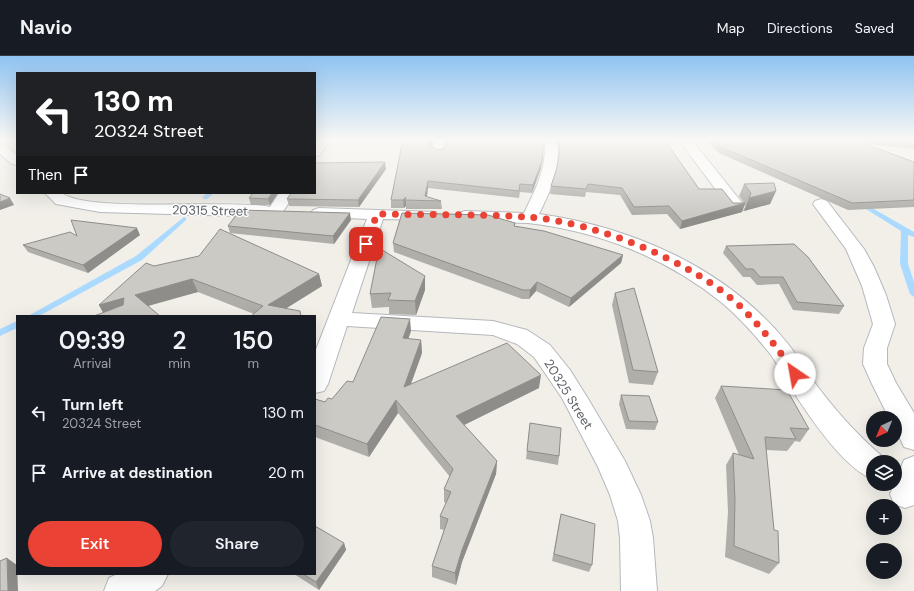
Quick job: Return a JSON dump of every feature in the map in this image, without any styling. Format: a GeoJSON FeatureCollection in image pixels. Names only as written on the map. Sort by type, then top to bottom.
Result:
{"type":"FeatureCollection","features":[{"type":"Feature","properties":{"kind":"street"},"geometry":{"type":"LineString","coordinates":[[529,218],[553,164]]}},
{"type":"Feature","properties":{"kind":"street"},"geometry":{"type":"LineString","coordinates":[[703,164],[737,207]]}},
{"type":"Feature","properties":{"kind":"street","name":"20315 Street"},"geometry":{"type":"LineString","coordinates":[[54,194],[62,201],[100,208],[529,218],[576,226],[639,246],[679,264],[738,305],[758,324],[779,349],[817,405],[866,460]]}},
{"type":"Feature","properties":{"kind":"street"},"geometry":{"type":"LineString","coordinates":[[275,212],[287,194]]}},
{"type":"Feature","properties":{"kind":"street"},"geometry":{"type":"LineString","coordinates":[[821,204],[836,226],[855,249],[877,300],[884,324],[873,358],[878,375],[907,422],[914,438]]}},
{"type":"Feature","properties":{"kind":"street"},"geometry":{"type":"LineString","coordinates":[[316,381],[377,214]]}},
{"type":"Feature","properties":{"kind":"street","name":"20325 Street"},"geometry":{"type":"LineString","coordinates":[[338,319],[493,328],[518,334],[529,340],[542,351],[561,376],[606,454],[626,494],[634,521],[639,557],[639,591]]}},
{"type":"Feature","properties":{"kind":"street"},"geometry":{"type":"LineString","coordinates":[[122,591],[148,575]]}},
{"type":"Feature","properties":{"kind":"building"},"geometry":{"type":"Polygon","coordinates":[[[316,164],[384,164],[358,200],[287,199],[290,194],[316,194],[316,164]]]}},
{"type":"Feature","properties":{"kind":"building"},"geometry":{"type":"Polygon","coordinates":[[[398,164],[541,164],[533,185],[520,184],[519,191],[428,181],[425,196],[441,201],[405,200],[406,197],[403,200],[391,200],[398,164]]]}},
{"type":"Feature","properties":{"kind":"building"},"geometry":{"type":"Polygon","coordinates":[[[557,164],[681,164],[699,189],[722,189],[733,203],[745,203],[682,221],[669,206],[634,207],[622,188],[588,184],[586,189],[551,186],[557,164]]]}},
{"type":"Feature","properties":{"kind":"building"},"geometry":{"type":"Polygon","coordinates":[[[761,164],[914,164],[914,200],[852,203],[761,164]]]}},
{"type":"Feature","properties":{"kind":"building"},"geometry":{"type":"Polygon","coordinates":[[[774,183],[776,191],[749,198],[751,193],[744,184],[774,183]]]}},
{"type":"Feature","properties":{"kind":"building"},"geometry":{"type":"Polygon","coordinates":[[[0,194],[10,198],[0,202],[0,194]]]}},
{"type":"Feature","properties":{"kind":"building"},"geometry":{"type":"Polygon","coordinates":[[[252,194],[271,194],[268,199],[249,198],[252,194]]]}},
{"type":"Feature","properties":{"kind":"building"},"geometry":{"type":"Polygon","coordinates":[[[240,210],[350,213],[333,236],[228,226],[240,210]]]}},
{"type":"Feature","properties":{"kind":"building"},"geometry":{"type":"Polygon","coordinates":[[[402,213],[488,215],[515,223],[514,226],[544,231],[623,255],[571,298],[537,282],[530,290],[523,290],[393,243],[402,213]]]}},
{"type":"Feature","properties":{"kind":"building"},"geometry":{"type":"Polygon","coordinates":[[[71,220],[137,228],[83,265],[23,245],[70,232],[77,236],[71,220]]]}},
{"type":"Feature","properties":{"kind":"building"},"geometry":{"type":"Polygon","coordinates":[[[220,229],[319,274],[268,305],[300,311],[301,315],[252,315],[263,306],[192,279],[135,295],[159,315],[97,315],[123,305],[124,298],[99,305],[146,263],[154,266],[199,256],[220,229]]]}},
{"type":"Feature","properties":{"kind":"building"},"geometry":{"type":"Polygon","coordinates":[[[794,244],[808,257],[844,306],[797,302],[783,277],[760,277],[753,269],[746,269],[726,246],[794,244]]]}},
{"type":"Feature","properties":{"kind":"building"},"geometry":{"type":"Polygon","coordinates":[[[379,248],[425,276],[415,301],[388,300],[391,293],[370,294],[379,248]]]}},
{"type":"Feature","properties":{"kind":"building"},"geometry":{"type":"Polygon","coordinates":[[[634,288],[658,372],[633,370],[615,293],[634,288]]]}},
{"type":"Feature","properties":{"kind":"building"},"geometry":{"type":"Polygon","coordinates":[[[381,317],[410,319],[403,338],[421,340],[404,387],[507,343],[541,375],[456,416],[497,461],[462,550],[455,573],[432,566],[448,519],[440,516],[451,492],[444,489],[453,469],[396,400],[367,444],[316,425],[316,399],[325,402],[328,398],[332,399],[347,381],[353,382],[381,317]]]}},
{"type":"Feature","properties":{"kind":"building"},"geometry":{"type":"Polygon","coordinates":[[[721,386],[787,390],[809,429],[790,428],[796,439],[765,437],[774,530],[778,531],[779,563],[734,546],[735,500],[733,453],[754,459],[721,386]]]}},
{"type":"Feature","properties":{"kind":"building"},"geometry":{"type":"Polygon","coordinates":[[[621,395],[649,396],[658,422],[629,421],[621,395]]]}},
{"type":"Feature","properties":{"kind":"building"},"geometry":{"type":"Polygon","coordinates":[[[530,423],[561,428],[559,456],[527,451],[530,423]]]}},
{"type":"Feature","properties":{"kind":"building"},"geometry":{"type":"Polygon","coordinates":[[[561,514],[595,524],[592,565],[554,554],[561,514]]]}},
{"type":"Feature","properties":{"kind":"building"},"geometry":{"type":"Polygon","coordinates":[[[316,527],[344,543],[316,582],[305,575],[316,575],[316,527]]]}},
{"type":"Feature","properties":{"kind":"building"},"geometry":{"type":"Polygon","coordinates":[[[7,558],[8,591],[0,591],[0,561],[7,558]]]}},
{"type":"Feature","properties":{"kind":"waterway"},"geometry":{"type":"LineString","coordinates":[[205,198],[210,194]]}},
{"type":"Feature","properties":{"kind":"waterway"},"geometry":{"type":"LineString","coordinates":[[860,203],[914,235]]}},
{"type":"Feature","properties":{"kind":"waterway"},"geometry":{"type":"LineString","coordinates":[[34,315],[139,258],[184,219]]}},
{"type":"Feature","properties":{"kind":"waterway"},"geometry":{"type":"LineString","coordinates":[[905,230],[904,264],[914,294]]}},
{"type":"Feature","properties":{"kind":"waterway"},"geometry":{"type":"LineString","coordinates":[[0,333],[16,325]]}},
{"type":"Feature","properties":{"kind":"route"},"geometry":{"type":"LineString","coordinates":[[366,244],[377,214],[529,218],[576,226],[605,234],[639,246],[679,264],[738,305],[758,324],[779,349],[795,374]]}}]}
